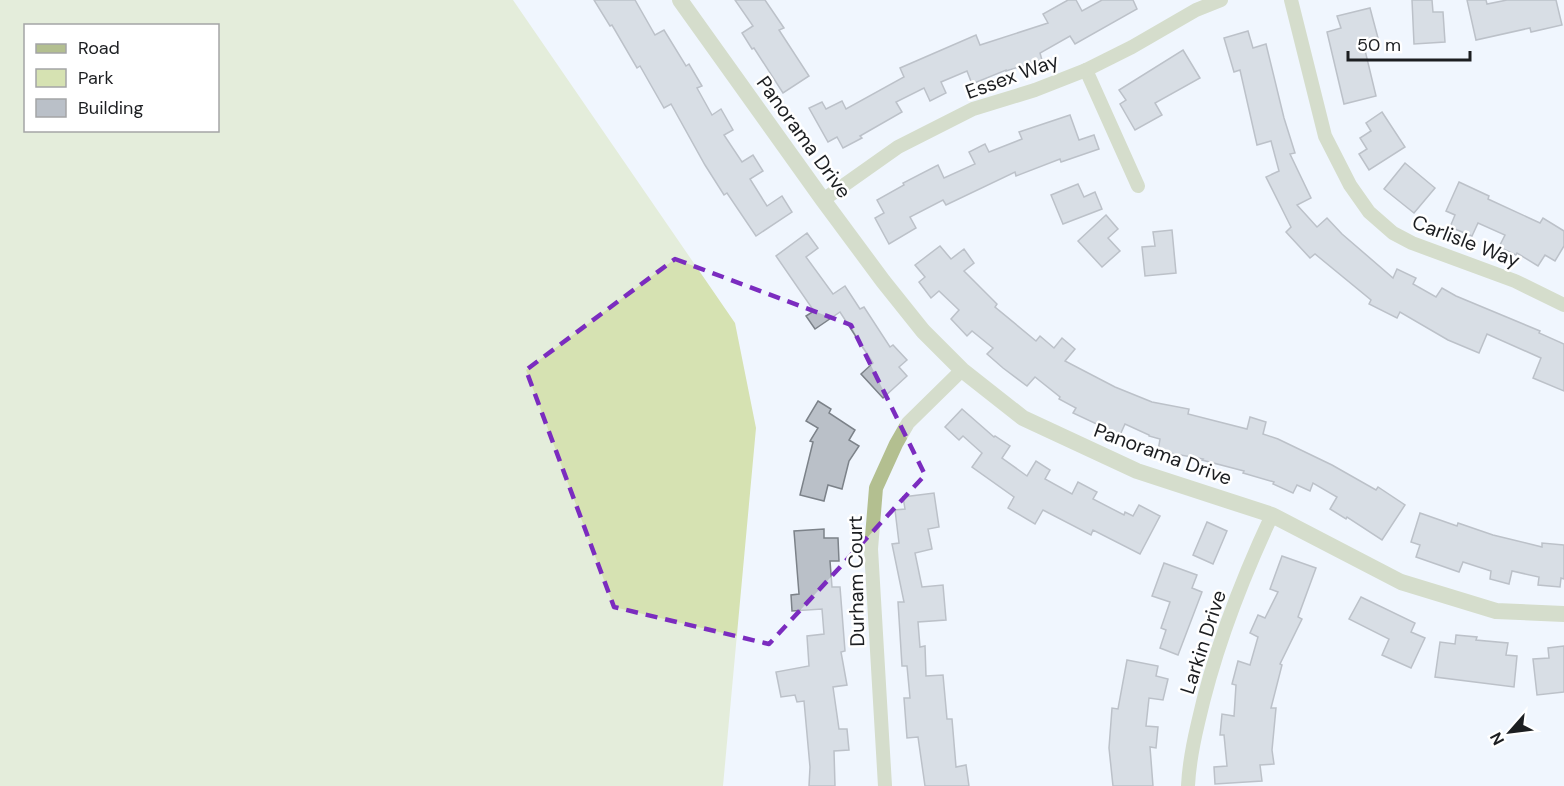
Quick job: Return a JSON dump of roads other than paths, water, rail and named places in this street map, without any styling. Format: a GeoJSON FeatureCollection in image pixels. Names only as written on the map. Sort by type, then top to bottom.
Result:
{"type":"FeatureCollection","features":[{"type":"Feature","properties":{"kind":"street","name":"Panorama Drive"},"geometry":{"type":"LineString","coordinates":[[680,0],[823,200],[923,331],[962,370],[1023,418],[1137,471],[1272,515],[1401,582],[1497,611],[1564,614]]}},
{"type":"Feature","properties":{"kind":"street","name":"Essex Way"},"geometry":{"type":"LineString","coordinates":[[823,200],[898,147],[974,109],[1035,90],[1086,70],[1196,10],[1221,0]]}},
{"type":"Feature","properties":{"kind":"street","name":"Carlisle Way"},"geometry":{"type":"LineString","coordinates":[[1291,0],[1324,136],[1350,185],[1369,212],[1393,233],[1412,243],[1515,280],[1564,304]]}},
{"type":"Feature","properties":{"kind":"street"},"geometry":{"type":"LineString","coordinates":[[1086,70],[1138,186]]}},
{"type":"Feature","properties":{"kind":"street","name":"Durham Court"},"geometry":{"type":"LineString","coordinates":[[885,786],[871,549],[876,488],[908,423],[962,370]]}},
{"type":"Feature","properties":{"kind":"street","name":"Larkin Drive"},"geometry":{"type":"LineString","coordinates":[[1188,786],[1189,765],[1207,689],[1253,556],[1272,515]]}}]}
